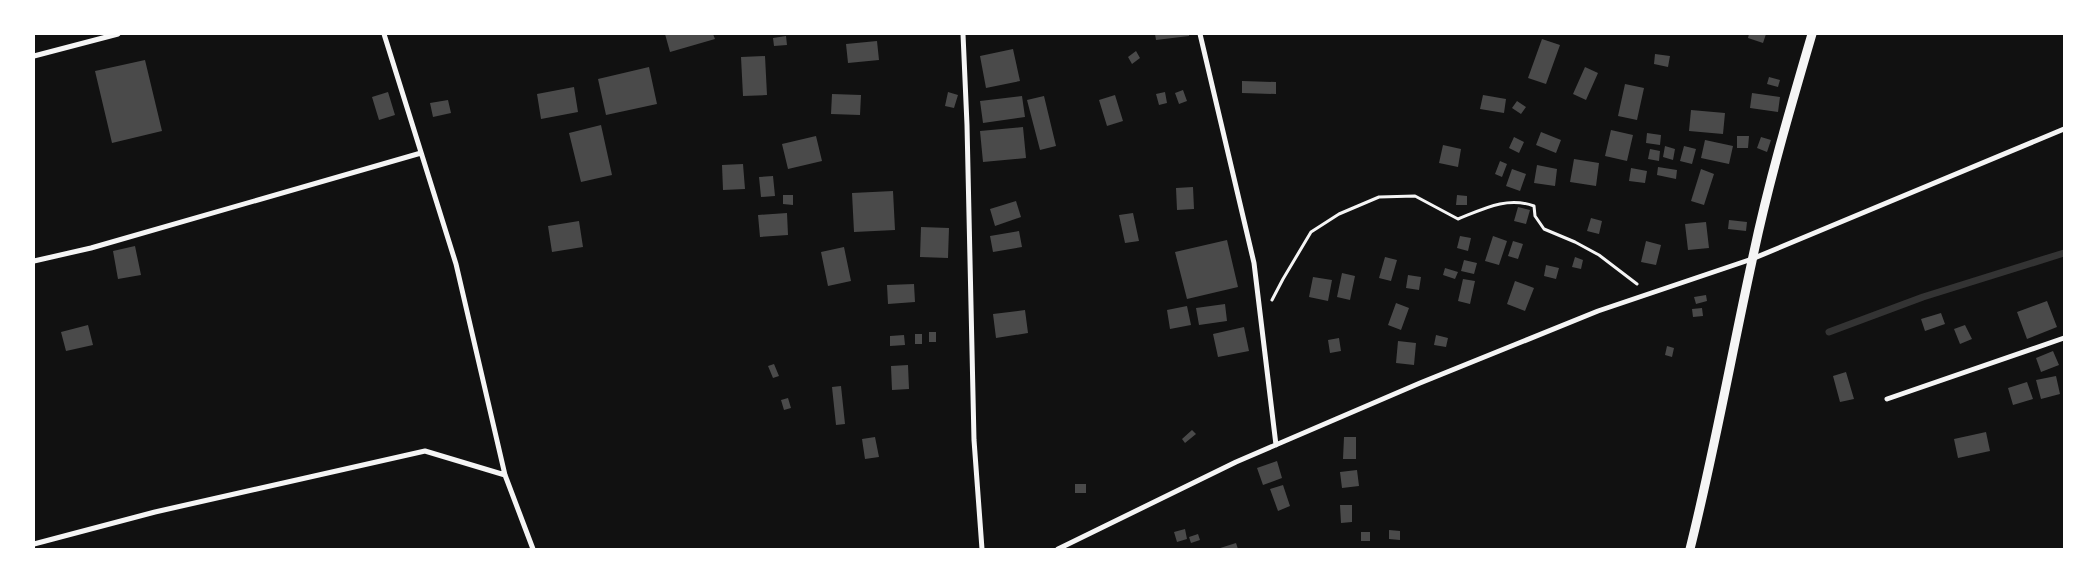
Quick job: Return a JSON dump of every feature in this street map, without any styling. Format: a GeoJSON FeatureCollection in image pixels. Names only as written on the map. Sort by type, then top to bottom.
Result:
{"type":"FeatureCollection","features":[{"type":"Feature","properties":{"kind":"street"},"geometry":{"type":"LineString","coordinates":[[34,56],[118,34]]}},
{"type":"Feature","properties":{"kind":"street"},"geometry":{"type":"LineString","coordinates":[[384,34],[456,264],[506,475],[533,549]]}},
{"type":"Feature","properties":{"kind":"street"},"geometry":{"type":"LineString","coordinates":[[963,34],[967,125],[974,440],[982,549]]}},
{"type":"Feature","properties":{"kind":"street"},"geometry":{"type":"LineString","coordinates":[[1200,34],[1254,263],[1276,445]]}},
{"type":"Feature","properties":{"kind":"street"},"geometry":{"type":"LineString","coordinates":[[1690,549],[1710,469],[1752,260],[1776,160],[1812,34]]}},
{"type":"Feature","properties":{"kind":"street"},"geometry":{"type":"LineString","coordinates":[[1058,549],[1236,462],[1429,379],[1598,311],[1752,260],[2064,129]]}},
{"type":"Feature","properties":{"kind":"street"},"geometry":{"type":"LineString","coordinates":[[34,261],[91,248],[421,153]]}},
{"type":"Feature","properties":{"kind":"street"},"geometry":{"type":"LineString","coordinates":[[1887,398],[2064,338]]}},
{"type":"Feature","properties":{"kind":"street"},"geometry":{"type":"LineString","coordinates":[[34,544],[155,512],[425,451],[506,475]]}},
{"type":"Feature","properties":{"kind":"path"},"geometry":{"type":"LineString","coordinates":[[1261,323],[1282,279],[1311,232],[1339,214],[1379,197],[1415,196],[1458,219],[1509,201],[1524,202],[1534,206],[1535,216],[1544,229],[1599,255],[1650,293]]}},
{"type":"Feature","properties":{"kind":"building"},"geometry":{"type":"Polygon","coordinates":[[[665,34],[713,34],[715,39],[670,52],[665,34]]]}},
{"type":"Feature","properties":{"kind":"building"},"geometry":{"type":"Polygon","coordinates":[[[1155,34],[1189,34],[1189,36],[1156,40],[1155,34]]]}},
{"type":"Feature","properties":{"kind":"building"},"geometry":{"type":"Polygon","coordinates":[[[1749,34],[1766,34],[1763,43],[1748,38],[1749,34]]]}},
{"type":"Feature","properties":{"kind":"building"},"geometry":{"type":"Polygon","coordinates":[[[786,36],[787,45],[774,46],[773,38],[786,36]]]}},
{"type":"Feature","properties":{"kind":"building"},"geometry":{"type":"Polygon","coordinates":[[[1542,39],[1560,45],[1546,84],[1528,78],[1542,39]]]}},
{"type":"Feature","properties":{"kind":"building"},"geometry":{"type":"Polygon","coordinates":[[[877,41],[879,60],[848,63],[846,44],[877,41]]]}},
{"type":"Feature","properties":{"kind":"building"},"geometry":{"type":"Polygon","coordinates":[[[1013,49],[1020,81],[986,88],[980,56],[1013,49]]]}},
{"type":"Feature","properties":{"kind":"building"},"geometry":{"type":"Polygon","coordinates":[[[1136,51],[1140,58],[1132,64],[1128,57],[1136,51]]]}},
{"type":"Feature","properties":{"kind":"building"},"geometry":{"type":"Polygon","coordinates":[[[1655,54],[1670,56],[1668,67],[1654,64],[1655,54]]]}},
{"type":"Feature","properties":{"kind":"building"},"geometry":{"type":"Polygon","coordinates":[[[765,56],[767,95],[743,96],[741,57],[765,56]]]}},
{"type":"Feature","properties":{"kind":"building"},"geometry":{"type":"Polygon","coordinates":[[[145,60],[162,131],[112,143],[95,71],[145,60]]]}},
{"type":"Feature","properties":{"kind":"building"},"geometry":{"type":"Polygon","coordinates":[[[649,67],[657,104],[606,115],[598,79],[649,67]]]}},
{"type":"Feature","properties":{"kind":"building"},"geometry":{"type":"Polygon","coordinates":[[[1585,67],[1598,73],[1586,100],[1573,94],[1585,67]]]}},
{"type":"Feature","properties":{"kind":"building"},"geometry":{"type":"Polygon","coordinates":[[[1769,77],[1780,80],[1778,87],[1767,84],[1769,77]]]}},
{"type":"Feature","properties":{"kind":"building"},"geometry":{"type":"Polygon","coordinates":[[[1242,81],[1276,82],[1276,94],[1242,93],[1242,81]]]}},
{"type":"Feature","properties":{"kind":"building"},"geometry":{"type":"Polygon","coordinates":[[[1625,84],[1644,88],[1637,120],[1618,116],[1625,84]]]}},
{"type":"Feature","properties":{"kind":"building"},"geometry":{"type":"Polygon","coordinates":[[[574,87],[578,112],[541,119],[537,94],[574,87]]]}},
{"type":"Feature","properties":{"kind":"building"},"geometry":{"type":"Polygon","coordinates":[[[1183,90],[1187,101],[1179,104],[1175,93],[1183,90]]]}},
{"type":"Feature","properties":{"kind":"building"},"geometry":{"type":"Polygon","coordinates":[[[388,92],[395,115],[379,120],[372,97],[388,92]]]}},
{"type":"Feature","properties":{"kind":"building"},"geometry":{"type":"Polygon","coordinates":[[[948,92],[958,95],[954,108],[945,106],[948,92]]]}},
{"type":"Feature","properties":{"kind":"building"},"geometry":{"type":"Polygon","coordinates":[[[1165,92],[1167,103],[1159,105],[1156,94],[1165,92]]]}},
{"type":"Feature","properties":{"kind":"building"},"geometry":{"type":"Polygon","coordinates":[[[1752,93],[1780,97],[1778,112],[1750,108],[1752,93]]]}},
{"type":"Feature","properties":{"kind":"building"},"geometry":{"type":"Polygon","coordinates":[[[832,94],[861,95],[860,115],[831,114],[832,94]]]}},
{"type":"Feature","properties":{"kind":"building"},"geometry":{"type":"Polygon","coordinates":[[[1115,95],[1123,121],[1107,126],[1099,100],[1115,95]]]}},
{"type":"Feature","properties":{"kind":"building"},"geometry":{"type":"Polygon","coordinates":[[[1483,95],[1506,99],[1504,113],[1480,109],[1483,95]]]}},
{"type":"Feature","properties":{"kind":"building"},"geometry":{"type":"Polygon","coordinates":[[[1022,96],[1025,117],[983,123],[980,101],[1022,96]]]}},
{"type":"Feature","properties":{"kind":"building"},"geometry":{"type":"Polygon","coordinates":[[[1044,96],[1056,146],[1040,150],[1027,100],[1044,96]]]}},
{"type":"Feature","properties":{"kind":"building"},"geometry":{"type":"Polygon","coordinates":[[[448,100],[451,113],[433,117],[430,103],[448,100]]]}},
{"type":"Feature","properties":{"kind":"building"},"geometry":{"type":"Polygon","coordinates":[[[1517,101],[1526,107],[1521,114],[1512,108],[1517,101]]]}},
{"type":"Feature","properties":{"kind":"building"},"geometry":{"type":"Polygon","coordinates":[[[1691,110],[1725,113],[1723,134],[1689,131],[1691,110]]]}},
{"type":"Feature","properties":{"kind":"building"},"geometry":{"type":"Polygon","coordinates":[[[601,125],[612,175],[581,182],[569,133],[601,125]]]}},
{"type":"Feature","properties":{"kind":"building"},"geometry":{"type":"Polygon","coordinates":[[[1023,127],[1026,158],[983,162],[980,131],[1023,127]]]}},
{"type":"Feature","properties":{"kind":"building"},"geometry":{"type":"Polygon","coordinates":[[[1611,130],[1633,135],[1627,161],[1605,156],[1611,130]]]}},
{"type":"Feature","properties":{"kind":"building"},"geometry":{"type":"Polygon","coordinates":[[[1541,132],[1561,140],[1556,153],[1536,145],[1541,132]]]}},
{"type":"Feature","properties":{"kind":"building"},"geometry":{"type":"Polygon","coordinates":[[[1647,133],[1661,135],[1660,145],[1646,143],[1647,133]]]}},
{"type":"Feature","properties":{"kind":"building"},"geometry":{"type":"Polygon","coordinates":[[[816,136],[822,161],[788,169],[782,144],[816,136]]]}},
{"type":"Feature","properties":{"kind":"building"},"geometry":{"type":"Polygon","coordinates":[[[1737,136],[1749,136],[1748,148],[1737,148],[1737,136]]]}},
{"type":"Feature","properties":{"kind":"building"},"geometry":{"type":"Polygon","coordinates":[[[1514,137],[1524,142],[1519,153],[1509,148],[1514,137]]]}},
{"type":"Feature","properties":{"kind":"building"},"geometry":{"type":"Polygon","coordinates":[[[1761,137],[1771,140],[1767,152],[1757,148],[1761,137]]]}},
{"type":"Feature","properties":{"kind":"building"},"geometry":{"type":"Polygon","coordinates":[[[1705,140],[1733,146],[1729,164],[1701,158],[1705,140]]]}},
{"type":"Feature","properties":{"kind":"building"},"geometry":{"type":"Polygon","coordinates":[[[1443,145],[1461,149],[1458,167],[1439,163],[1443,145]]]}},
{"type":"Feature","properties":{"kind":"building"},"geometry":{"type":"Polygon","coordinates":[[[1665,146],[1675,149],[1673,160],[1663,157],[1665,146]]]}},
{"type":"Feature","properties":{"kind":"building"},"geometry":{"type":"Polygon","coordinates":[[[1684,146],[1696,149],[1692,164],[1680,161],[1684,146]]]}},
{"type":"Feature","properties":{"kind":"building"},"geometry":{"type":"Polygon","coordinates":[[[1650,149],[1660,151],[1659,161],[1648,159],[1650,149]]]}},
{"type":"Feature","properties":{"kind":"building"},"geometry":{"type":"Polygon","coordinates":[[[1574,159],[1599,163],[1596,186],[1570,182],[1574,159]]]}},
{"type":"Feature","properties":{"kind":"building"},"geometry":{"type":"Polygon","coordinates":[[[1500,161],[1507,164],[1502,177],[1495,174],[1500,161]]]}},
{"type":"Feature","properties":{"kind":"building"},"geometry":{"type":"Polygon","coordinates":[[[743,164],[745,189],[723,190],[722,165],[743,164]]]}},
{"type":"Feature","properties":{"kind":"building"},"geometry":{"type":"Polygon","coordinates":[[[1537,165],[1557,169],[1555,186],[1534,183],[1537,165]]]}},
{"type":"Feature","properties":{"kind":"building"},"geometry":{"type":"Polygon","coordinates":[[[1658,167],[1677,170],[1676,179],[1657,175],[1658,167]]]}},
{"type":"Feature","properties":{"kind":"building"},"geometry":{"type":"Polygon","coordinates":[[[1631,168],[1647,171],[1645,183],[1629,181],[1631,168]]]}},
{"type":"Feature","properties":{"kind":"building"},"geometry":{"type":"Polygon","coordinates":[[[1512,169],[1526,174],[1520,191],[1506,186],[1512,169]]]}},
{"type":"Feature","properties":{"kind":"building"},"geometry":{"type":"Polygon","coordinates":[[[1701,169],[1714,174],[1704,205],[1691,201],[1701,169]]]}},
{"type":"Feature","properties":{"kind":"building"},"geometry":{"type":"Polygon","coordinates":[[[773,176],[775,196],[761,197],[759,177],[773,176]]]}},
{"type":"Feature","properties":{"kind":"building"},"geometry":{"type":"Polygon","coordinates":[[[1193,187],[1194,209],[1177,210],[1176,188],[1193,187]]]}},
{"type":"Feature","properties":{"kind":"building"},"geometry":{"type":"Polygon","coordinates":[[[893,191],[895,230],[854,232],[852,193],[893,191]]]}},
{"type":"Feature","properties":{"kind":"building"},"geometry":{"type":"Polygon","coordinates":[[[783,195],[793,195],[793,205],[783,204],[783,195]]]}},
{"type":"Feature","properties":{"kind":"building"},"geometry":{"type":"Polygon","coordinates":[[[1457,195],[1467,196],[1467,205],[1456,205],[1457,195]]]}},
{"type":"Feature","properties":{"kind":"building"},"geometry":{"type":"Polygon","coordinates":[[[1016,201],[1021,217],[995,226],[990,209],[1016,201]]]}},
{"type":"Feature","properties":{"kind":"building"},"geometry":{"type":"Polygon","coordinates":[[[1518,207],[1530,210],[1526,224],[1514,221],[1518,207]]]}},
{"type":"Feature","properties":{"kind":"building"},"geometry":{"type":"Polygon","coordinates":[[[787,213],[788,235],[760,237],[758,215],[787,213]]]}},
{"type":"Feature","properties":{"kind":"building"},"geometry":{"type":"Polygon","coordinates":[[[1133,213],[1139,241],[1125,243],[1119,215],[1133,213]]]}},
{"type":"Feature","properties":{"kind":"building"},"geometry":{"type":"Polygon","coordinates":[[[1591,218],[1602,221],[1599,234],[1587,231],[1591,218]]]}},
{"type":"Feature","properties":{"kind":"building"},"geometry":{"type":"Polygon","coordinates":[[[1729,220],[1747,222],[1746,231],[1728,229],[1729,220]]]}},
{"type":"Feature","properties":{"kind":"building"},"geometry":{"type":"Polygon","coordinates":[[[579,221],[583,247],[552,252],[548,226],[579,221]]]}},
{"type":"Feature","properties":{"kind":"building"},"geometry":{"type":"Polygon","coordinates":[[[1706,222],[1709,248],[1688,250],[1685,224],[1706,222]]]}},
{"type":"Feature","properties":{"kind":"building"},"geometry":{"type":"Polygon","coordinates":[[[921,227],[949,228],[948,258],[920,257],[921,227]]]}},
{"type":"Feature","properties":{"kind":"building"},"geometry":{"type":"Polygon","coordinates":[[[1019,231],[1022,247],[993,252],[990,236],[1019,231]]]}},
{"type":"Feature","properties":{"kind":"building"},"geometry":{"type":"Polygon","coordinates":[[[1460,236],[1471,238],[1468,251],[1457,248],[1460,236]]]}},
{"type":"Feature","properties":{"kind":"building"},"geometry":{"type":"Polygon","coordinates":[[[1493,236],[1507,241],[1499,265],[1485,261],[1493,236]]]}},
{"type":"Feature","properties":{"kind":"building"},"geometry":{"type":"Polygon","coordinates":[[[1227,240],[1238,287],[1187,299],[1175,252],[1227,240]]]}},
{"type":"Feature","properties":{"kind":"building"},"geometry":{"type":"Polygon","coordinates":[[[1513,241],[1523,244],[1518,259],[1508,256],[1513,241]]]}},
{"type":"Feature","properties":{"kind":"building"},"geometry":{"type":"Polygon","coordinates":[[[1646,241],[1661,245],[1656,265],[1641,262],[1646,241]]]}},
{"type":"Feature","properties":{"kind":"building"},"geometry":{"type":"Polygon","coordinates":[[[135,246],[141,275],[118,279],[113,251],[135,246]]]}},
{"type":"Feature","properties":{"kind":"building"},"geometry":{"type":"Polygon","coordinates":[[[844,247],[851,281],[828,286],[821,252],[844,247]]]}},
{"type":"Feature","properties":{"kind":"building"},"geometry":{"type":"Polygon","coordinates":[[[1385,257],[1397,260],[1391,281],[1379,278],[1385,257]]]}},
{"type":"Feature","properties":{"kind":"building"},"geometry":{"type":"Polygon","coordinates":[[[1575,257],[1583,260],[1581,269],[1572,267],[1575,257]]]}},
{"type":"Feature","properties":{"kind":"building"},"geometry":{"type":"Polygon","coordinates":[[[1464,260],[1477,263],[1474,274],[1461,271],[1464,260]]]}},
{"type":"Feature","properties":{"kind":"building"},"geometry":{"type":"Polygon","coordinates":[[[1546,265],[1559,268],[1556,279],[1544,276],[1546,265]]]}},
{"type":"Feature","properties":{"kind":"building"},"geometry":{"type":"Polygon","coordinates":[[[1445,268],[1458,272],[1455,279],[1443,275],[1445,268]]]}},
{"type":"Feature","properties":{"kind":"building"},"geometry":{"type":"Polygon","coordinates":[[[1342,273],[1355,276],[1350,300],[1337,297],[1342,273]]]}},
{"type":"Feature","properties":{"kind":"building"},"geometry":{"type":"Polygon","coordinates":[[[1408,275],[1421,277],[1419,290],[1406,288],[1408,275]]]}},
{"type":"Feature","properties":{"kind":"building"},"geometry":{"type":"Polygon","coordinates":[[[1313,277],[1332,280],[1328,301],[1309,297],[1313,277]]]}},
{"type":"Feature","properties":{"kind":"building"},"geometry":{"type":"Polygon","coordinates":[[[1463,279],[1475,281],[1470,304],[1458,301],[1463,279]]]}},
{"type":"Feature","properties":{"kind":"building"},"geometry":{"type":"Polygon","coordinates":[[[1515,281],[1534,288],[1525,311],[1507,304],[1515,281]]]}},
{"type":"Feature","properties":{"kind":"building"},"geometry":{"type":"Polygon","coordinates":[[[914,284],[915,302],[888,304],[887,285],[914,284]]]}},
{"type":"Feature","properties":{"kind":"building"},"geometry":{"type":"Polygon","coordinates":[[[1706,295],[1707,301],[1696,304],[1694,297],[1706,295]]]}},
{"type":"Feature","properties":{"kind":"building"},"geometry":{"type":"Polygon","coordinates":[[[2047,301],[2057,327],[2027,339],[2017,312],[2047,301]]]}},
{"type":"Feature","properties":{"kind":"building"},"geometry":{"type":"Polygon","coordinates":[[[1396,303],[1409,308],[1401,330],[1388,325],[1396,303]]]}},
{"type":"Feature","properties":{"kind":"building"},"geometry":{"type":"Polygon","coordinates":[[[1225,304],[1227,321],[1199,325],[1196,308],[1225,304]]]}},
{"type":"Feature","properties":{"kind":"building"},"geometry":{"type":"Polygon","coordinates":[[[1187,306],[1191,325],[1170,329],[1167,310],[1187,306]]]}},
{"type":"Feature","properties":{"kind":"building"},"geometry":{"type":"Polygon","coordinates":[[[1702,308],[1703,316],[1693,317],[1692,309],[1702,308]]]}},
{"type":"Feature","properties":{"kind":"building"},"geometry":{"type":"Polygon","coordinates":[[[1025,310],[1028,333],[996,338],[993,314],[1025,310]]]}},
{"type":"Feature","properties":{"kind":"building"},"geometry":{"type":"Polygon","coordinates":[[[1941,313],[1945,324],[1925,331],[1921,319],[1941,313]]]}},
{"type":"Feature","properties":{"kind":"building"},"geometry":{"type":"Polygon","coordinates":[[[88,325],[93,345],[66,351],[61,332],[88,325]]]}},
{"type":"Feature","properties":{"kind":"building"},"geometry":{"type":"Polygon","coordinates":[[[1965,325],[1972,339],[1960,344],[1954,329],[1965,325]]]}},
{"type":"Feature","properties":{"kind":"building"},"geometry":{"type":"Polygon","coordinates":[[[1244,327],[1249,351],[1218,357],[1213,334],[1244,327]]]}},
{"type":"Feature","properties":{"kind":"building"},"geometry":{"type":"Polygon","coordinates":[[[929,332],[936,332],[936,342],[929,342],[929,332]]]}},
{"type":"Feature","properties":{"kind":"building"},"geometry":{"type":"Polygon","coordinates":[[[915,334],[922,334],[922,344],[915,344],[915,334]]]}},
{"type":"Feature","properties":{"kind":"building"},"geometry":{"type":"Polygon","coordinates":[[[904,335],[905,345],[890,346],[890,336],[904,335]]]}},
{"type":"Feature","properties":{"kind":"building"},"geometry":{"type":"Polygon","coordinates":[[[1436,335],[1448,338],[1446,347],[1434,345],[1436,335]]]}},
{"type":"Feature","properties":{"kind":"building"},"geometry":{"type":"Polygon","coordinates":[[[1339,338],[1341,351],[1330,353],[1328,340],[1339,338]]]}},
{"type":"Feature","properties":{"kind":"building"},"geometry":{"type":"Polygon","coordinates":[[[1398,341],[1416,343],[1414,365],[1396,363],[1398,341]]]}},
{"type":"Feature","properties":{"kind":"building"},"geometry":{"type":"Polygon","coordinates":[[[1667,346],[1674,348],[1672,357],[1665,355],[1667,346]]]}},
{"type":"Feature","properties":{"kind":"building"},"geometry":{"type":"Polygon","coordinates":[[[2053,351],[2059,365],[2041,372],[2036,358],[2053,351]]]}},
{"type":"Feature","properties":{"kind":"building"},"geometry":{"type":"Polygon","coordinates":[[[774,364],[779,376],[773,378],[768,366],[774,364]]]}},
{"type":"Feature","properties":{"kind":"building"},"geometry":{"type":"Polygon","coordinates":[[[908,365],[909,389],[892,390],[891,366],[908,365]]]}},
{"type":"Feature","properties":{"kind":"building"},"geometry":{"type":"Polygon","coordinates":[[[1846,372],[1854,399],[1840,402],[1833,376],[1846,372]]]}},
{"type":"Feature","properties":{"kind":"building"},"geometry":{"type":"Polygon","coordinates":[[[2056,376],[2060,394],[2041,399],[2036,380],[2056,376]]]}},
{"type":"Feature","properties":{"kind":"building"},"geometry":{"type":"Polygon","coordinates":[[[2027,382],[2033,399],[2013,405],[2008,388],[2027,382]]]}},
{"type":"Feature","properties":{"kind":"building"},"geometry":{"type":"Polygon","coordinates":[[[841,386],[845,424],[836,425],[832,387],[841,386]]]}},
{"type":"Feature","properties":{"kind":"building"},"geometry":{"type":"Polygon","coordinates":[[[788,398],[791,408],[784,410],[781,400],[788,398]]]}},
{"type":"Feature","properties":{"kind":"building"},"geometry":{"type":"Polygon","coordinates":[[[1192,430],[1196,434],[1185,443],[1182,439],[1192,430]]]}},
{"type":"Feature","properties":{"kind":"building"},"geometry":{"type":"Polygon","coordinates":[[[1986,432],[1990,451],[1958,458],[1954,439],[1986,432]]]}},
{"type":"Feature","properties":{"kind":"building"},"geometry":{"type":"Polygon","coordinates":[[[875,437],[879,457],[865,459],[862,439],[875,437]]]}},
{"type":"Feature","properties":{"kind":"building"},"geometry":{"type":"Polygon","coordinates":[[[1344,437],[1356,437],[1356,459],[1343,459],[1344,437]]]}},
{"type":"Feature","properties":{"kind":"building"},"geometry":{"type":"Polygon","coordinates":[[[1277,461],[1282,478],[1263,485],[1257,468],[1277,461]]]}},
{"type":"Feature","properties":{"kind":"building"},"geometry":{"type":"Polygon","coordinates":[[[1357,470],[1359,486],[1342,488],[1340,472],[1357,470]]]}},
{"type":"Feature","properties":{"kind":"building"},"geometry":{"type":"Polygon","coordinates":[[[1075,484],[1086,484],[1086,493],[1075,493],[1075,484]]]}},
{"type":"Feature","properties":{"kind":"building"},"geometry":{"type":"Polygon","coordinates":[[[1283,485],[1290,506],[1278,511],[1270,489],[1283,485]]]}},
{"type":"Feature","properties":{"kind":"building"},"geometry":{"type":"Polygon","coordinates":[[[1340,505],[1352,505],[1352,522],[1341,523],[1340,505]]]}},
{"type":"Feature","properties":{"kind":"building"},"geometry":{"type":"Polygon","coordinates":[[[1185,529],[1187,539],[1177,542],[1174,532],[1185,529]]]}},
{"type":"Feature","properties":{"kind":"building"},"geometry":{"type":"Polygon","coordinates":[[[1389,530],[1400,531],[1400,540],[1389,539],[1389,530]]]}},
{"type":"Feature","properties":{"kind":"building"},"geometry":{"type":"Polygon","coordinates":[[[1361,532],[1370,532],[1370,541],[1361,541],[1361,532]]]}},
{"type":"Feature","properties":{"kind":"building"},"geometry":{"type":"Polygon","coordinates":[[[1198,534],[1200,540],[1191,543],[1189,537],[1198,534]]]}},
{"type":"Feature","properties":{"kind":"building"},"geometry":{"type":"Polygon","coordinates":[[[1236,543],[1238,549],[1217,549],[1236,543]]]}},
{"type":"Feature","properties":{"kind":"waterway"},"geometry":{"type":"LineString","coordinates":[[1829,332],[1923,297],[2064,253]]}}]}
